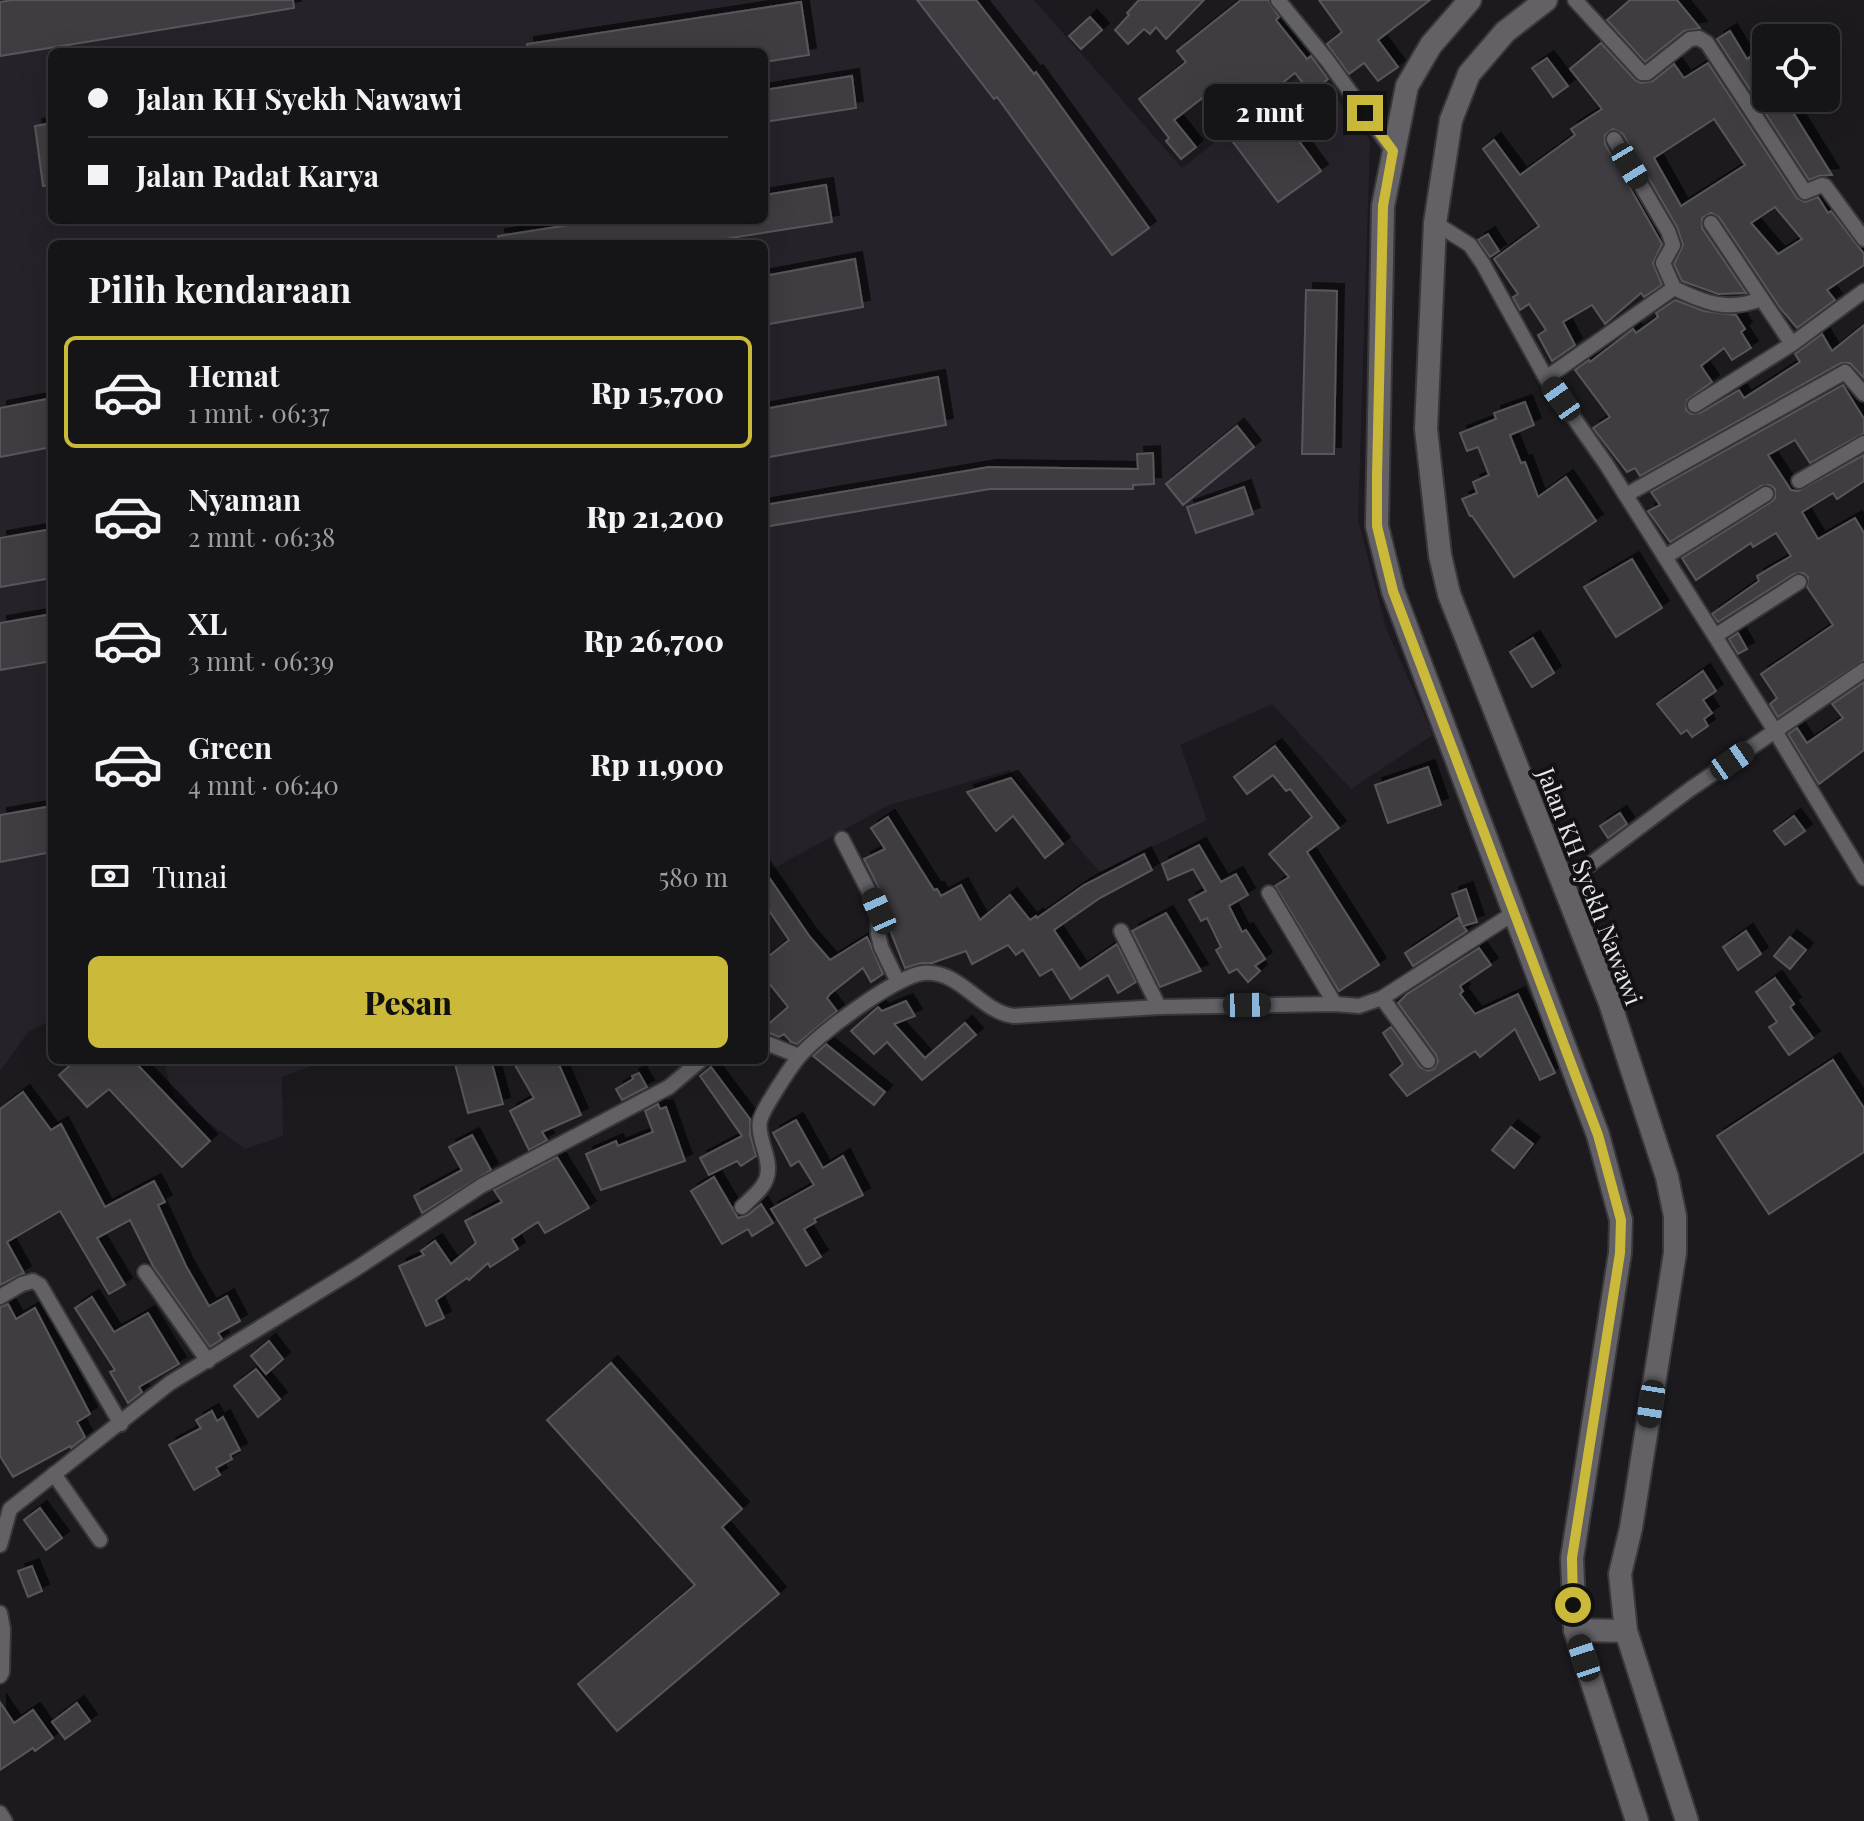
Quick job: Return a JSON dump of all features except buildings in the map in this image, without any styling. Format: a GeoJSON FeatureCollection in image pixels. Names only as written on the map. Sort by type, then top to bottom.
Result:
{"type":"FeatureCollection","features":[{"type":"Feature","properties":{"kind":"main road"},"geometry":{"type":"LineString","coordinates":[[1470,0],[1431,45],[1407,86],[1383,206],[1377,526],[1393,591],[1598,1135],[1621,1220],[1620,1253],[1572,1558],[1575,1630],[1637,1821]]}},
{"type":"Feature","properties":{"kind":"main road","name":"Jalan KH Syekh Nawawi"},"geometry":{"type":"LineString","coordinates":[[1546,0],[1505,32],[1469,74],[1451,120],[1435,223],[1426,429],[1440,555],[1449,594],[1615,1018],[1667,1177],[1675,1216],[1675,1253],[1631,1528],[1620,1574],[1626,1631],[1687,1821]]}},
{"type":"Feature","properties":{"kind":"main road"},"geometry":{"type":"LineString","coordinates":[[1575,1630],[1626,1631]]}},
{"type":"Feature","properties":{"kind":"street"},"geometry":{"type":"LineString","coordinates":[[1278,0],[1327,60],[1393,151]]}},
{"type":"Feature","properties":{"kind":"street"},"geometry":{"type":"LineString","coordinates":[[1575,0],[1642,73],[1647,73],[1690,39],[1699,38],[1707,43],[1805,192],[1825,186],[1864,239]]}},
{"type":"Feature","properties":{"kind":"street"},"geometry":{"type":"LineString","coordinates":[[1614,139],[1668,231],[1673,245],[1663,263],[1674,288],[1697,299],[1734,308],[1761,299]]}},
{"type":"Feature","properties":{"kind":"street"},"geometry":{"type":"LineString","coordinates":[[1435,223],[1470,245],[1546,378],[1626,495],[1864,878]]}},
{"type":"Feature","properties":{"kind":"street"},"geometry":{"type":"LineString","coordinates":[[1711,223],[1792,344]]}},
{"type":"Feature","properties":{"kind":"street"},"geometry":{"type":"LineString","coordinates":[[1546,378],[1674,288]]}},
{"type":"Feature","properties":{"kind":"street"},"geometry":{"type":"LineString","coordinates":[[1695,405],[1792,344],[1864,291]]}},
{"type":"Feature","properties":{"kind":"street"},"geometry":{"type":"LineString","coordinates":[[1626,495],[1845,372],[1864,394]]}},
{"type":"Feature","properties":{"kind":"street"},"geometry":{"type":"LineString","coordinates":[[1799,481],[1864,443]]}},
{"type":"Feature","properties":{"kind":"street"},"geometry":{"type":"LineString","coordinates":[[1665,557],[1766,494]]}},
{"type":"Feature","properties":{"kind":"street"},"geometry":{"type":"LineString","coordinates":[[1715,636],[1799,582]]}},
{"type":"Feature","properties":{"kind":"street"},"geometry":{"type":"LineString","coordinates":[[1564,884],[1689,790],[1864,670]]}},
{"type":"Feature","properties":{"kind":"street"},"geometry":{"type":"LineString","coordinates":[[842,839],[879,911],[881,947],[898,982]]}},
{"type":"Feature","properties":{"kind":"street"},"geometry":{"type":"LineString","coordinates":[[1269,893],[1335,1004]]}},
{"type":"Feature","properties":{"kind":"street"},"geometry":{"type":"LineString","coordinates":[[742,1207],[762,1189],[768,1175],[769,1161],[760,1132],[760,1119],[799,1056],[852,1012],[898,982],[923,973],[944,976],[958,982],[993,1010],[1014,1016],[1159,1007],[1359,1006],[1382,998],[1514,913]]}},
{"type":"Feature","properties":{"kind":"street"},"geometry":{"type":"LineString","coordinates":[[1121,931],[1159,1007]]}},
{"type":"Feature","properties":{"kind":"street"},"geometry":{"type":"LineString","coordinates":[[1382,998],[1428,1061]]}},
{"type":"Feature","properties":{"kind":"street"},"geometry":{"type":"LineString","coordinates":[[768,1044],[799,1056]]}},
{"type":"Feature","properties":{"kind":"street"},"geometry":{"type":"LineString","coordinates":[[0,1545],[10,1509],[170,1383],[357,1268],[481,1186],[669,1087],[696,1064]]}},
{"type":"Feature","properties":{"kind":"street"},"geometry":{"type":"LineString","coordinates":[[145,1272],[208,1361]]}},
{"type":"Feature","properties":{"kind":"street"},"geometry":{"type":"LineString","coordinates":[[0,1297],[22,1284],[33,1281],[40,1285],[121,1424]]}},
{"type":"Feature","properties":{"kind":"street"},"geometry":{"type":"LineString","coordinates":[[54,1474],[100,1540]]}},
{"type":"Feature","properties":{"kind":"street"},"geometry":{"type":"LineString","coordinates":[[0,1497],[10,1509]]}},
{"type":"Feature","properties":{"kind":"street"},"geometry":{"type":"LineString","coordinates":[[0,1613],[3,1638],[0,1676]]}},
{"type":"Feature","properties":{"kind":"street"},"geometry":{"type":"LineString","coordinates":[[0,1813],[5,1821]]}},
{"type":"Feature","properties":{"kind":"shaded area"},"geometry":{"type":"Polygon","coordinates":[[[0,0],[1034,0],[1182,168],[1311,67],[1370,140],[1358,520],[1386,628],[1433,735],[1351,789],[1272,704],[1180,745],[1207,820],[1100,872],[1009,770],[887,806],[768,872],[768,240],[48,240],[48,1022],[29,1031],[0,1071],[0,0]]]}},
{"type":"Feature","properties":{"kind":"shaded area"},"geometry":{"type":"Polygon","coordinates":[[[164,1064],[316,1064],[282,1077],[283,1136],[245,1149],[174,1097],[164,1064]]]}},
{"type":"Feature","properties":{"kind":"route"},"geometry":{"type":"LineString","coordinates":[[1365,113],[1393,151],[1383,206],[1377,526],[1393,591],[1598,1135],[1621,1220],[1620,1253],[1572,1558],[1573,1605]]}}]}
